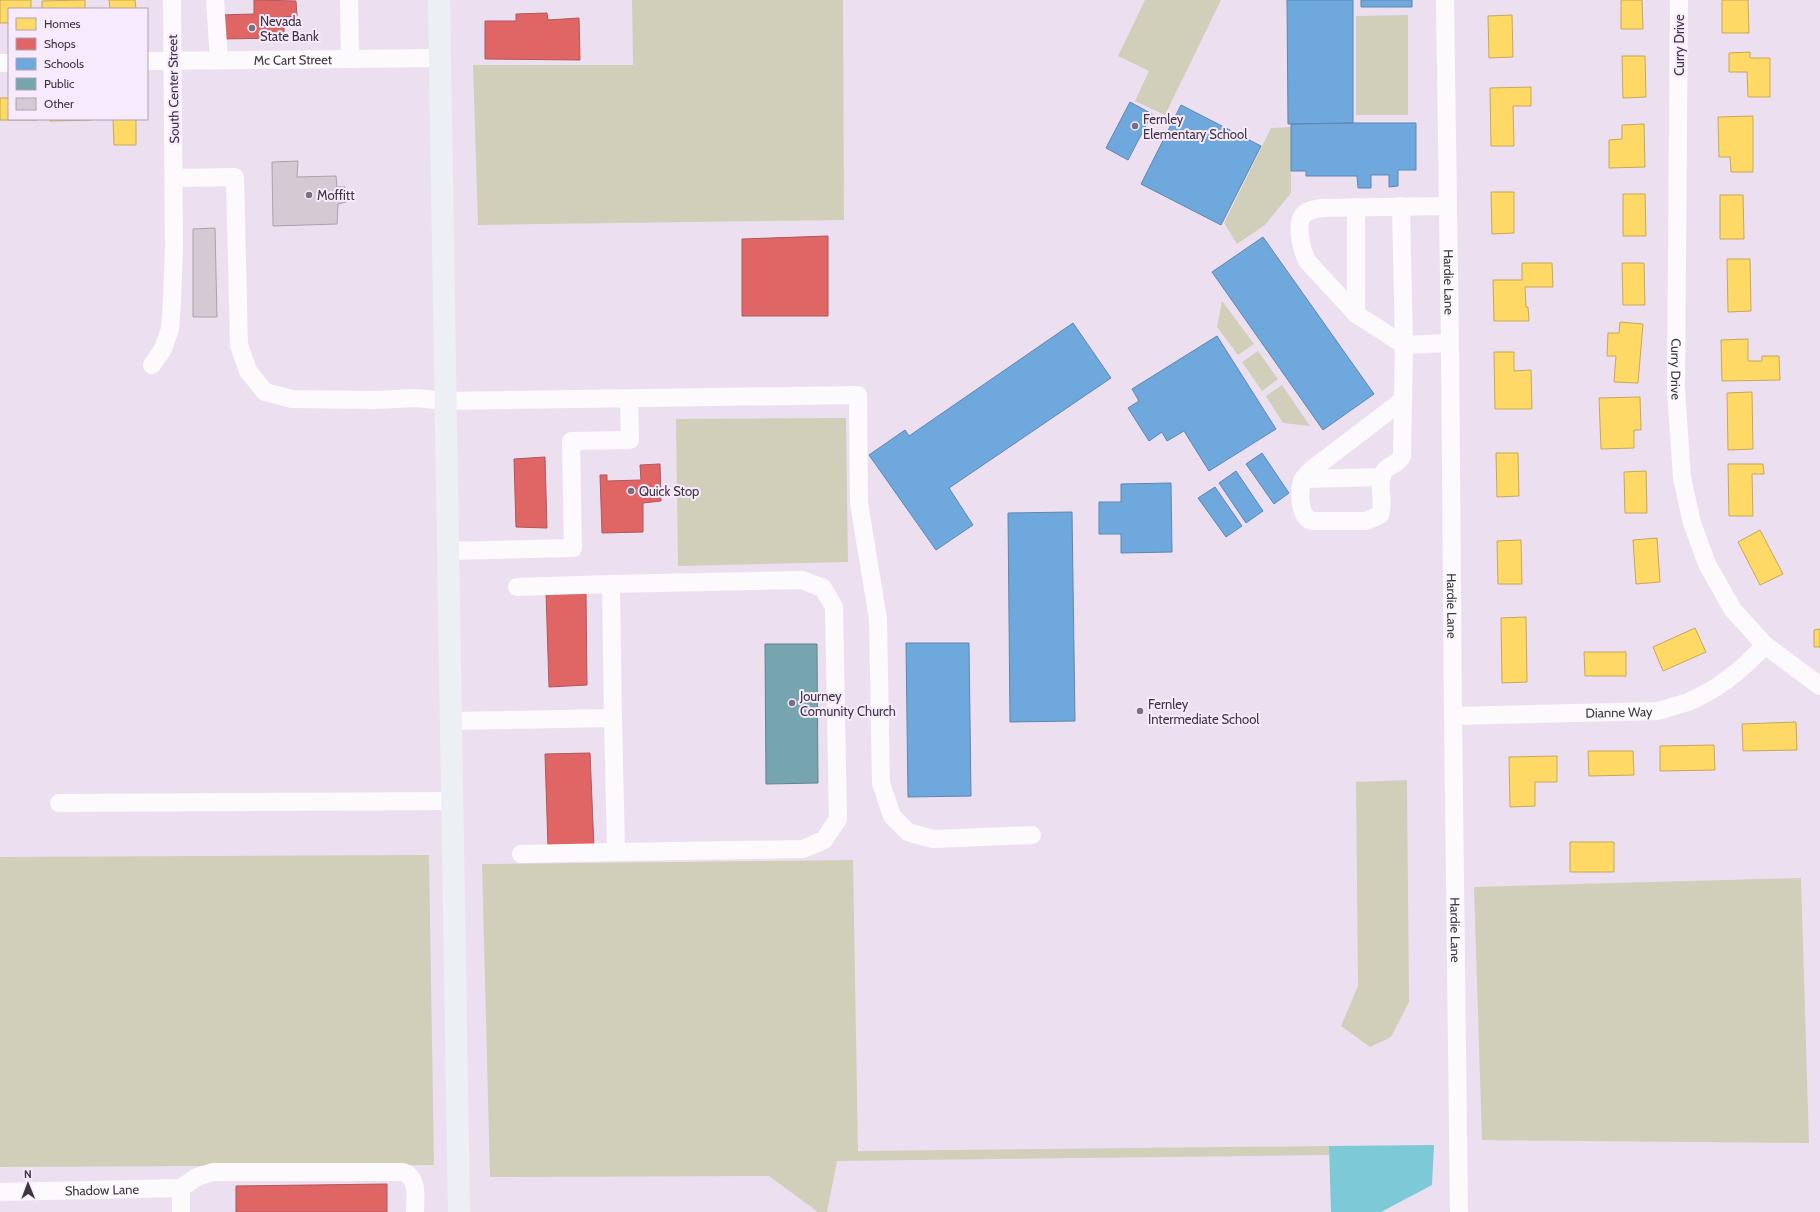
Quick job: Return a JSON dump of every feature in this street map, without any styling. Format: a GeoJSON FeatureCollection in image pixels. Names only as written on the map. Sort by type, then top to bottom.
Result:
{"type":"FeatureCollection","features":[{"type":"Feature","properties":{"kind":"main road"},"geometry":{"type":"LineString","coordinates":[[439,0],[458,1212]]}},
{"type":"Feature","properties":{"kind":"street","name":"South Center Street"},"geometry":{"type":"LineString","coordinates":[[152,365],[163,349],[170,329],[174,247],[172,0]]}},
{"type":"Feature","properties":{"kind":"street"},"geometry":{"type":"LineString","coordinates":[[215,0],[219,60]]}},
{"type":"Feature","properties":{"kind":"street"},"geometry":{"type":"LineString","coordinates":[[349,0],[350,59]]}},
{"type":"Feature","properties":{"kind":"street","name":"Hardie Lane"},"geometry":{"type":"LineString","coordinates":[[1445,0],[1450,343],[1452,716],[1459,1212]]}},
{"type":"Feature","properties":{"kind":"street","name":"Curry Drive"},"geometry":{"type":"LineString","coordinates":[[1679,0],[1676,389],[1682,478],[1692,523],[1707,564],[1732,610],[1765,645],[1820,686]]}},
{"type":"Feature","properties":{"kind":"street","name":"Mc Cart Street"},"geometry":{"type":"LineString","coordinates":[[148,61],[440,58]]}},
{"type":"Feature","properties":{"kind":"street"},"geometry":{"type":"LineString","coordinates":[[174,178],[235,177],[238,345],[248,371],[265,392],[292,399],[375,400],[416,398],[446,401],[858,395],[859,503],[878,619],[881,783],[892,816],[908,832],[933,839],[1032,835]]}},
{"type":"Feature","properties":{"kind":"street"},"geometry":{"type":"LineString","coordinates":[[1401,206],[1404,345],[1402,456],[1400,461],[1384,472],[1382,477],[1382,510],[1380,515],[1366,521],[1312,522],[1307,520],[1304,516],[1302,508],[1301,487],[1303,479],[1310,471],[1403,400]]}},
{"type":"Feature","properties":{"kind":"street"},"geometry":{"type":"LineString","coordinates":[[1448,206],[1356,207],[1312,210],[1305,214],[1301,219],[1300,228],[1302,250],[1308,262],[1356,314],[1404,345],[1450,343]]}},
{"type":"Feature","properties":{"kind":"street"},"geometry":{"type":"LineString","coordinates":[[1356,207],[1356,314]]}},
{"type":"Feature","properties":{"kind":"street"},"geometry":{"type":"LineString","coordinates":[[448,550],[573,548],[571,441],[630,440],[630,399]]}},
{"type":"Feature","properties":{"kind":"street"},"geometry":{"type":"LineString","coordinates":[[1303,479],[1382,477]]}},
{"type":"Feature","properties":{"kind":"street"},"geometry":{"type":"LineString","coordinates":[[517,587],[802,580],[823,588],[834,607],[838,819],[824,840],[803,849],[521,854]]}},
{"type":"Feature","properties":{"kind":"street"},"geometry":{"type":"LineString","coordinates":[[612,584],[616,852]]}},
{"type":"Feature","properties":{"kind":"street","name":"Dianne Way"},"geometry":{"type":"LineString","coordinates":[[1452,716],[1658,711],[1688,702],[1716,687],[1754,657],[1765,645]]}},
{"type":"Feature","properties":{"kind":"street"},"geometry":{"type":"LineString","coordinates":[[451,721],[613,718]]}},
{"type":"Feature","properties":{"kind":"street"},"geometry":{"type":"LineString","coordinates":[[59,803],[452,801]]}},
{"type":"Feature","properties":{"kind":"street"},"geometry":{"type":"LineString","coordinates":[[181,1212],[181,1188],[197,1176],[213,1172],[403,1172],[408,1174],[415,1184],[415,1212]]}},
{"type":"Feature","properties":{"kind":"street","name":"Shadow Lane"},"geometry":{"type":"LineString","coordinates":[[0,1192],[181,1188]]}},
{"type":"Feature","properties":{"kind":"shaded area"},"geometry":{"type":"Polygon","coordinates":[[[632,0],[843,0],[844,220],[478,225],[473,65],[633,65],[632,0]]]}},
{"type":"Feature","properties":{"kind":"shaded area"},"geometry":{"type":"Polygon","coordinates":[[[1145,0],[1221,0],[1165,115],[1135,101],[1149,71],[1118,56],[1145,0]]]}},
{"type":"Feature","properties":{"kind":"shaded area"},"geometry":{"type":"Polygon","coordinates":[[[1408,15],[1408,115],[1356,115],[1356,16],[1408,15]]]}},
{"type":"Feature","properties":{"kind":"shaded area"},"geometry":{"type":"Polygon","coordinates":[[[1291,127],[1291,193],[1265,225],[1237,244],[1224,223],[1271,128],[1291,127]]]}},
{"type":"Feature","properties":{"kind":"shaded area"},"geometry":{"type":"Polygon","coordinates":[[[1222,301],[1254,344],[1238,355],[1217,327],[1222,301]]]}},
{"type":"Feature","properties":{"kind":"shaded area"},"geometry":{"type":"Polygon","coordinates":[[[1258,351],[1278,379],[1262,391],[1242,362],[1258,351]]]}},
{"type":"Feature","properties":{"kind":"shaded area"},"geometry":{"type":"Polygon","coordinates":[[[1282,385],[1310,426],[1283,423],[1266,396],[1282,385]]]}},
{"type":"Feature","properties":{"kind":"shaded area"},"geometry":{"type":"Polygon","coordinates":[[[846,418],[848,562],[678,566],[676,419],[846,418]]]}},
{"type":"Feature","properties":{"kind":"shaded area"},"geometry":{"type":"Polygon","coordinates":[[[1407,780],[1409,1002],[1391,1037],[1370,1047],[1341,1026],[1358,986],[1356,782],[1407,780]]]}},
{"type":"Feature","properties":{"kind":"shaded area"},"geometry":{"type":"Polygon","coordinates":[[[429,855],[434,1165],[0,1167],[0,857],[429,855]]]}},
{"type":"Feature","properties":{"kind":"shaded area"},"geometry":{"type":"Polygon","coordinates":[[[853,860],[858,1151],[1329,1146],[1329,1155],[837,1161],[827,1212],[818,1212],[769,1176],[490,1177],[482,864],[853,860]]]}},
{"type":"Feature","properties":{"kind":"shaded area"},"geometry":{"type":"Polygon","coordinates":[[[1801,878],[1809,1143],[1482,1140],[1474,887],[1801,878]]]}},
{"type":"Feature","properties":{"kind":"water"},"geometry":{"type":"Polygon","coordinates":[[[1434,1145],[1432,1185],[1381,1212],[1331,1212],[1329,1146],[1434,1145]]]}},
{"type":"Feature","properties":{"kind":"building: Homes"},"geometry":{"type":"Polygon","coordinates":[[[0,0],[31,0],[31,8],[8,8],[8,23],[0,23],[0,0]]]}},
{"type":"Feature","properties":{"kind":"building: Homes"},"geometry":{"type":"Polygon","coordinates":[[[85,0],[85,8],[42,8],[42,1],[85,0]]]}},
{"type":"Feature","properties":{"kind":"building: Homes"},"geometry":{"type":"Polygon","coordinates":[[[109,0],[135,0],[136,8],[110,8],[109,0]]]}},
{"type":"Feature","properties":{"kind":"building: Homes"},"geometry":{"type":"Polygon","coordinates":[[[1621,0],[1642,0],[1643,29],[1621,29],[1621,0]]]}},
{"type":"Feature","properties":{"kind":"building: Homes"},"geometry":{"type":"Polygon","coordinates":[[[1722,0],[1748,0],[1749,33],[1722,33],[1722,0]]]}},
{"type":"Feature","properties":{"kind":"building: Homes"},"geometry":{"type":"Polygon","coordinates":[[[1512,15],[1513,57],[1489,58],[1488,16],[1512,15]]]}},
{"type":"Feature","properties":{"kind":"building: Homes"},"geometry":{"type":"Polygon","coordinates":[[[1750,52],[1750,58],[1770,58],[1770,97],[1748,97],[1747,72],[1729,72],[1729,53],[1750,52]]]}},
{"type":"Feature","properties":{"kind":"building: Homes"},"geometry":{"type":"Polygon","coordinates":[[[1622,56],[1645,56],[1646,97],[1623,98],[1622,56]]]}},
{"type":"Feature","properties":{"kind":"building: Homes"},"geometry":{"type":"Polygon","coordinates":[[[1531,87],[1531,106],[1513,106],[1514,146],[1491,146],[1490,88],[1531,87]]]}},
{"type":"Feature","properties":{"kind":"building: Homes"},"geometry":{"type":"Polygon","coordinates":[[[0,98],[8,98],[8,120],[0,120],[0,98]]]}},
{"type":"Feature","properties":{"kind":"building: Homes"},"geometry":{"type":"Polygon","coordinates":[[[1753,116],[1753,172],[1731,172],[1730,157],[1719,157],[1718,117],[1753,116]]]}},
{"type":"Feature","properties":{"kind":"building: Homes"},"geometry":{"type":"Polygon","coordinates":[[[50,120],[92,120],[50,121],[50,120]]]}},
{"type":"Feature","properties":{"kind":"building: Homes"},"geometry":{"type":"Polygon","coordinates":[[[113,120],[136,120],[136,145],[114,145],[113,120]]]}},
{"type":"Feature","properties":{"kind":"building: Homes"},"geometry":{"type":"Polygon","coordinates":[[[1644,124],[1645,167],[1609,168],[1609,140],[1622,139],[1622,125],[1644,124]]]}},
{"type":"Feature","properties":{"kind":"building: Homes"},"geometry":{"type":"Polygon","coordinates":[[[1491,192],[1514,192],[1514,233],[1492,234],[1491,192]]]}},
{"type":"Feature","properties":{"kind":"building: Homes"},"geometry":{"type":"Polygon","coordinates":[[[1623,194],[1645,194],[1646,236],[1623,236],[1623,194]]]}},
{"type":"Feature","properties":{"kind":"building: Homes"},"geometry":{"type":"Polygon","coordinates":[[[1720,195],[1743,195],[1744,239],[1720,239],[1720,195]]]}},
{"type":"Feature","properties":{"kind":"building: Homes"},"geometry":{"type":"Polygon","coordinates":[[[1727,259],[1750,259],[1751,311],[1728,312],[1727,259]]]}},
{"type":"Feature","properties":{"kind":"building: Homes"},"geometry":{"type":"Polygon","coordinates":[[[1522,263],[1552,263],[1553,287],[1525,287],[1526,307],[1528,307],[1529,321],[1494,321],[1493,280],[1522,280],[1522,263]]]}},
{"type":"Feature","properties":{"kind":"building: Homes"},"geometry":{"type":"Polygon","coordinates":[[[1622,263],[1644,263],[1645,305],[1623,305],[1622,263]]]}},
{"type":"Feature","properties":{"kind":"building: Homes"},"geometry":{"type":"Polygon","coordinates":[[[1620,322],[1643,324],[1638,383],[1614,382],[1616,356],[1607,356],[1608,333],[1619,333],[1620,322]]]}},
{"type":"Feature","properties":{"kind":"building: Homes"},"geometry":{"type":"Polygon","coordinates":[[[1748,339],[1748,361],[1762,361],[1762,356],[1779,356],[1780,380],[1722,381],[1721,340],[1748,339]]]}},
{"type":"Feature","properties":{"kind":"building: Homes"},"geometry":{"type":"Polygon","coordinates":[[[1494,352],[1514,352],[1514,371],[1531,370],[1532,409],[1495,409],[1494,352]]]}},
{"type":"Feature","properties":{"kind":"building: Homes"},"geometry":{"type":"Polygon","coordinates":[[[1752,392],[1753,449],[1728,450],[1727,393],[1752,392]]]}},
{"type":"Feature","properties":{"kind":"building: Homes"},"geometry":{"type":"Polygon","coordinates":[[[1640,397],[1641,430],[1634,430],[1634,448],[1601,449],[1599,398],[1640,397]]]}},
{"type":"Feature","properties":{"kind":"building: Homes"},"geometry":{"type":"Polygon","coordinates":[[[1496,453],[1518,453],[1519,496],[1497,497],[1496,453]]]}},
{"type":"Feature","properties":{"kind":"building: Homes"},"geometry":{"type":"Polygon","coordinates":[[[1728,464],[1763,464],[1764,474],[1752,474],[1753,516],[1729,516],[1728,464]]]}},
{"type":"Feature","properties":{"kind":"building: Homes"},"geometry":{"type":"Polygon","coordinates":[[[1646,471],[1647,513],[1625,513],[1624,472],[1646,471]]]}},
{"type":"Feature","properties":{"kind":"building: Homes"},"geometry":{"type":"Polygon","coordinates":[[[1760,530],[1783,574],[1760,585],[1738,542],[1760,530]]]}},
{"type":"Feature","properties":{"kind":"building: Homes"},"geometry":{"type":"Polygon","coordinates":[[[1657,538],[1660,582],[1636,584],[1633,540],[1657,538]]]}},
{"type":"Feature","properties":{"kind":"building: Homes"},"geometry":{"type":"Polygon","coordinates":[[[1521,540],[1522,584],[1498,584],[1497,541],[1521,540]]]}},
{"type":"Feature","properties":{"kind":"building: Homes"},"geometry":{"type":"Polygon","coordinates":[[[1526,617],[1527,682],[1502,683],[1501,618],[1526,617]]]}},
{"type":"Feature","properties":{"kind":"building: Homes"},"geometry":{"type":"Polygon","coordinates":[[[1695,628],[1706,652],[1663,671],[1653,647],[1695,628]]]}},
{"type":"Feature","properties":{"kind":"building: Homes"},"geometry":{"type":"Polygon","coordinates":[[[1820,629],[1820,647],[1814,647],[1814,630],[1820,629]]]}},
{"type":"Feature","properties":{"kind":"building: Homes"},"geometry":{"type":"Polygon","coordinates":[[[1584,652],[1626,652],[1626,676],[1585,676],[1584,652]]]}},
{"type":"Feature","properties":{"kind":"building: Homes"},"geometry":{"type":"Polygon","coordinates":[[[1796,722],[1797,750],[1743,751],[1742,724],[1796,722]]]}},
{"type":"Feature","properties":{"kind":"building: Homes"},"geometry":{"type":"Polygon","coordinates":[[[1714,745],[1715,770],[1660,771],[1660,746],[1714,745]]]}},
{"type":"Feature","properties":{"kind":"building: Homes"},"geometry":{"type":"Polygon","coordinates":[[[1588,751],[1633,751],[1634,775],[1589,776],[1588,751]]]}},
{"type":"Feature","properties":{"kind":"building: Homes"},"geometry":{"type":"Polygon","coordinates":[[[1557,756],[1557,782],[1535,782],[1535,806],[1510,807],[1509,757],[1557,756]]]}},
{"type":"Feature","properties":{"kind":"building: Homes"},"geometry":{"type":"Polygon","coordinates":[[[1570,842],[1614,842],[1614,872],[1570,872],[1570,842]]]}},
{"type":"Feature","properties":{"kind":"building: Shops","name":"Nevada State Bank"},"geometry":{"type":"Polygon","coordinates":[[[254,0],[296,1],[297,16],[284,17],[284,38],[220,39],[218,15],[254,14],[254,0]]]}},
{"type":"Feature","properties":{"kind":"building: Shops"},"geometry":{"type":"Polygon","coordinates":[[[547,13],[548,20],[579,18],[580,60],[485,59],[485,21],[516,21],[516,14],[547,13]]]}},
{"type":"Feature","properties":{"kind":"building: Shops"},"geometry":{"type":"Polygon","coordinates":[[[828,236],[828,316],[742,316],[742,239],[828,236]]]}},
{"type":"Feature","properties":{"kind":"building: Shops"},"geometry":{"type":"Polygon","coordinates":[[[545,457],[547,528],[516,527],[514,459],[545,457]]]}},
{"type":"Feature","properties":{"kind":"building: Shops","name":"Quick Stop"},"geometry":{"type":"Polygon","coordinates":[[[660,464],[661,501],[643,503],[643,532],[602,533],[600,475],[607,475],[607,481],[641,480],[640,465],[660,464]]]}},
{"type":"Feature","properties":{"kind":"building: Shops"},"geometry":{"type":"Polygon","coordinates":[[[546,592],[586,592],[587,685],[549,687],[546,592]]]}},
{"type":"Feature","properties":{"kind":"building: Shops"},"geometry":{"type":"Polygon","coordinates":[[[590,753],[594,848],[548,847],[545,754],[590,753]]]}},
{"type":"Feature","properties":{"kind":"building: Shops"},"geometry":{"type":"Polygon","coordinates":[[[387,1184],[387,1212],[236,1212],[236,1186],[387,1184]]]}},
{"type":"Feature","properties":{"kind":"building: Schools"},"geometry":{"type":"Polygon","coordinates":[[[1287,0],[1353,0],[1353,123],[1288,124],[1287,0]]]}},
{"type":"Feature","properties":{"kind":"building: Schools"},"geometry":{"type":"Polygon","coordinates":[[[1361,0],[1412,0],[1412,7],[1361,7],[1361,0]]]}},
{"type":"Feature","properties":{"kind":"building: Schools"},"geometry":{"type":"Polygon","coordinates":[[[1130,102],[1152,114],[1128,160],[1106,148],[1130,102]]]}},
{"type":"Feature","properties":{"kind":"building: Schools"},"geometry":{"type":"Polygon","coordinates":[[[1181,105],[1261,146],[1221,225],[1141,184],[1181,105]]]}},
{"type":"Feature","properties":{"kind":"building: Schools"},"geometry":{"type":"Polygon","coordinates":[[[1416,123],[1416,170],[1398,170],[1398,186],[1389,187],[1389,175],[1371,175],[1371,188],[1358,188],[1357,176],[1306,176],[1306,171],[1291,171],[1291,124],[1416,123]]]}},
{"type":"Feature","properties":{"kind":"building: Schools"},"geometry":{"type":"Polygon","coordinates":[[[1263,237],[1374,394],[1323,430],[1212,272],[1263,237]]]}},
{"type":"Feature","properties":{"kind":"building: Schools"},"geometry":{"type":"Polygon","coordinates":[[[1073,323],[1111,378],[949,488],[973,525],[936,550],[869,455],[905,430],[909,436],[1073,323]]]}},
{"type":"Feature","properties":{"kind":"building: Schools"},"geometry":{"type":"Polygon","coordinates":[[[1217,336],[1276,429],[1209,471],[1184,431],[1167,441],[1162,432],[1149,441],[1128,408],[1139,401],[1132,389],[1217,336]]]}},
{"type":"Feature","properties":{"kind":"building: Schools"},"geometry":{"type":"Polygon","coordinates":[[[1262,453],[1289,493],[1274,504],[1246,464],[1262,453]]]}},
{"type":"Feature","properties":{"kind":"building: Schools"},"geometry":{"type":"Polygon","coordinates":[[[1236,471],[1263,511],[1246,523],[1219,483],[1236,471]]]}},
{"type":"Feature","properties":{"kind":"building: Schools"},"geometry":{"type":"Polygon","coordinates":[[[1171,483],[1172,552],[1121,553],[1121,534],[1099,534],[1099,502],[1121,502],[1121,484],[1171,483]]]}},
{"type":"Feature","properties":{"kind":"building: Schools"},"geometry":{"type":"Polygon","coordinates":[[[1215,487],[1242,526],[1226,537],[1198,498],[1215,487]]]}},
{"type":"Feature","properties":{"kind":"building: Schools"},"geometry":{"type":"Polygon","coordinates":[[[1072,512],[1075,721],[1010,722],[1008,513],[1072,512]]]}},
{"type":"Feature","properties":{"kind":"building: Schools"},"geometry":{"type":"Polygon","coordinates":[[[906,643],[969,643],[971,796],[908,797],[906,643]]]}},
{"type":"Feature","properties":{"kind":"building: Public","name":"Journey Comunity Church"},"geometry":{"type":"Polygon","coordinates":[[[765,644],[817,644],[818,783],[766,784],[765,644]]]}},
{"type":"Feature","properties":{"kind":"building: Other","name":"Moffitt"},"geometry":{"type":"Polygon","coordinates":[[[298,161],[297,177],[336,176],[337,187],[345,187],[346,202],[338,204],[337,224],[273,226],[272,162],[298,161]]]}},
{"type":"Feature","properties":{"kind":"building: Other"},"geometry":{"type":"Polygon","coordinates":[[[215,228],[217,317],[193,317],[193,229],[215,228]]]}},
{"type":"Feature","properties":{"kind":"place","name":"Nevada State Bank"},"geometry":{"type":"Point","coordinates":[252,28]}},
{"type":"Feature","properties":{"kind":"place","name":"Fernley Elementary School"},"geometry":{"type":"Point","coordinates":[1135,126]}},
{"type":"Feature","properties":{"kind":"place","name":"Moffitt"},"geometry":{"type":"Point","coordinates":[309,195]}},
{"type":"Feature","properties":{"kind":"place","name":"Quick Stop"},"geometry":{"type":"Point","coordinates":[631,491]}},
{"type":"Feature","properties":{"kind":"place","name":"Journey Comunity Church"},"geometry":{"type":"Point","coordinates":[792,703]}},
{"type":"Feature","properties":{"kind":"place","name":"Fernley Intermediate School"},"geometry":{"type":"Point","coordinates":[1140,711]}}]}
